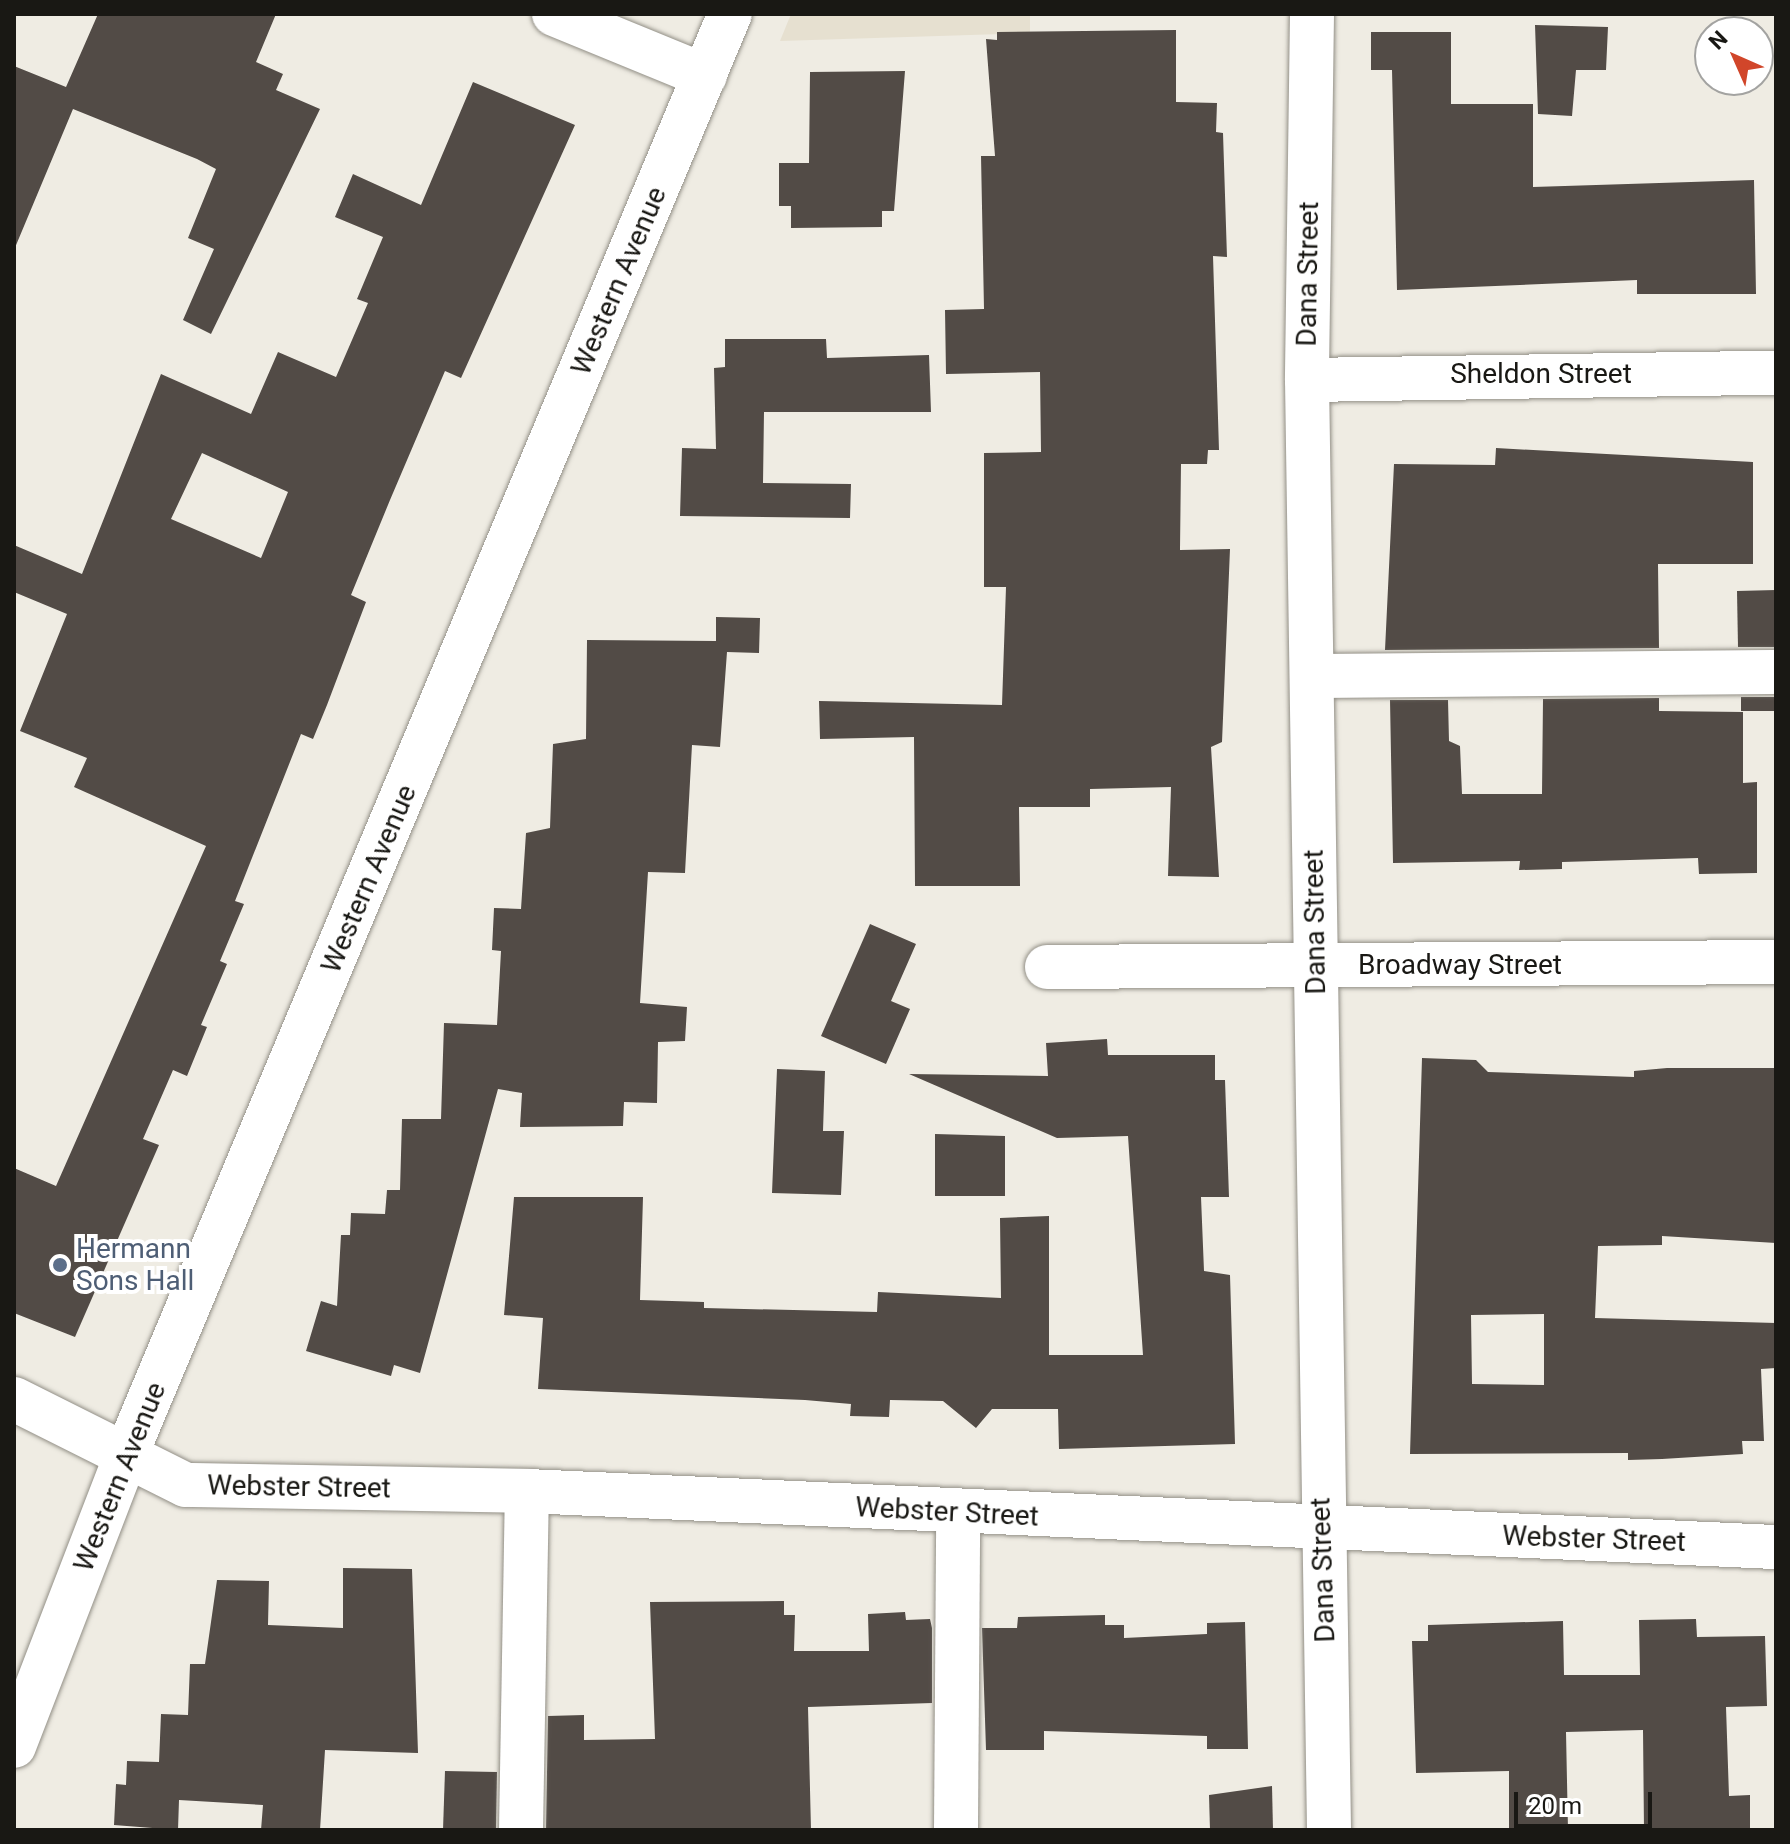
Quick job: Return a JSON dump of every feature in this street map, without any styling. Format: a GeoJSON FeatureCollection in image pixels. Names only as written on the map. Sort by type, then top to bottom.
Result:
{"type":"FeatureCollection","features":[{"type":"Feature","properties":{"kind":"street"},"geometry":{"type":"LineString","coordinates":[[554,14],[705,76]]}},
{"type":"Feature","properties":{"kind":"street","name":"Western Avenue"},"geometry":{"type":"LineString","coordinates":[[14,1746],[128,1450],[730,14]]}},
{"type":"Feature","properties":{"kind":"street","name":"Dana Street"},"geometry":{"type":"LineString","coordinates":[[1312,14],[1307,380],[1329,1830]]}},
{"type":"Feature","properties":{"kind":"street","name":"Sheldon Street"},"geometry":{"type":"LineString","coordinates":[[1307,380],[1776,373]]}},
{"type":"Feature","properties":{"kind":"street"},"geometry":{"type":"LineString","coordinates":[[1312,676],[1776,672]]}},
{"type":"Feature","properties":{"kind":"street","name":"Broadway Street"},"geometry":{"type":"LineString","coordinates":[[1047,967],[1776,962]]}},
{"type":"Feature","properties":{"kind":"street","name":"Webster Street"},"geometry":{"type":"LineString","coordinates":[[14,1399],[128,1450],[186,1485],[527,1491],[958,1513],[1776,1547]]}},
{"type":"Feature","properties":{"kind":"street"},"geometry":{"type":"LineString","coordinates":[[521,1830],[527,1491]]}},
{"type":"Feature","properties":{"kind":"street"},"geometry":{"type":"LineString","coordinates":[[956,1830],[958,1513]]}},
{"type":"Feature","properties":{"kind":"shaded area"},"geometry":{"type":"Polygon","coordinates":[[[791,14],[1030,14],[1030,33],[780,41],[791,14]]]}},
{"type":"Feature","properties":{"kind":"building"},"geometry":{"type":"Polygon","coordinates":[[[98,14],[276,14],[256,62],[283,74],[276,90],[320,109],[211,334],[183,320],[214,249],[188,238],[216,169],[197,159],[73,109],[14,250],[14,66],[66,87],[98,14]]]}},
{"type":"Feature","properties":{"kind":"building"},"geometry":{"type":"Polygon","coordinates":[[[1535,25],[1608,27],[1606,70],[1576,70],[1572,116],[1538,114],[1535,25]]]}},
{"type":"Feature","properties":{"kind":"building"},"geometry":{"type":"Polygon","coordinates":[[[1176,30],[1176,102],[1217,103],[1216,132],[1223,133],[1227,257],[1213,256],[1219,450],[1208,450],[1207,464],[1181,464],[1180,550],[1230,549],[1222,742],[1211,747],[1219,877],[1168,876],[1171,787],[1090,789],[1090,807],[1019,807],[1020,886],[915,886],[914,737],[820,739],[819,701],[1002,705],[1006,587],[984,587],[984,453],[1041,452],[1040,372],[946,374],[945,310],[984,309],[981,156],[995,156],[986,39],[997,40],[997,32],[1176,30]]]}},
{"type":"Feature","properties":{"kind":"building"},"geometry":{"type":"Polygon","coordinates":[[[1371,32],[1451,32],[1451,104],[1533,104],[1533,187],[1754,180],[1756,294],[1637,294],[1637,280],[1397,290],[1392,70],[1371,70],[1371,32]]]}},
{"type":"Feature","properties":{"kind":"building"},"geometry":{"type":"Polygon","coordinates":[[[905,71],[894,211],[882,211],[882,227],[791,228],[791,206],[779,206],[779,163],[809,163],[810,72],[905,71]]]}},
{"type":"Feature","properties":{"kind":"building"},"geometry":{"type":"Polygon","coordinates":[[[473,82],[575,125],[461,378],[445,371],[390,500],[351,595],[366,602],[327,705],[313,739],[301,734],[235,901],[244,904],[220,961],[227,964],[201,1025],[207,1027],[187,1076],[173,1070],[143,1139],[159,1145],[75,1337],[14,1313],[14,1168],[56,1186],[206,846],[74,787],[87,758],[20,731],[67,614],[14,592],[14,545],[82,574],[161,374],[251,414],[278,352],[336,377],[368,303],[357,299],[383,237],[335,217],[353,174],[421,205],[473,82]],[[202,453],[171,519],[261,558],[288,492],[202,453]]]}},
{"type":"Feature","properties":{"kind":"building"},"geometry":{"type":"Polygon","coordinates":[[[725,339],[826,339],[827,358],[929,355],[931,412],[764,412],[763,483],[851,484],[850,518],[680,516],[682,448],[716,449],[714,368],[725,367],[725,339]]]}},
{"type":"Feature","properties":{"kind":"building"},"geometry":{"type":"Polygon","coordinates":[[[1496,448],[1753,462],[1753,564],[1658,564],[1659,648],[1385,650],[1394,464],[1495,465],[1496,448]]]}},
{"type":"Feature","properties":{"kind":"building"},"geometry":{"type":"Polygon","coordinates":[[[1776,590],[1776,647],[1738,647],[1737,591],[1776,590]]]}},
{"type":"Feature","properties":{"kind":"building"},"geometry":{"type":"Polygon","coordinates":[[[716,617],[760,618],[759,653],[727,652],[720,747],[692,745],[685,873],[648,872],[640,1003],[687,1007],[685,1041],[658,1042],[657,1103],[624,1102],[623,1126],[520,1127],[522,1093],[498,1089],[420,1373],[394,1365],[391,1376],[306,1351],[321,1301],[337,1306],[341,1235],[350,1235],[351,1213],[385,1214],[387,1190],[400,1190],[402,1119],[441,1119],[444,1023],[497,1025],[501,951],[492,950],[494,908],[521,909],[526,833],[550,828],[553,744],[586,739],[587,640],[716,641],[716,617]]]}},
{"type":"Feature","properties":{"kind":"building"},"geometry":{"type":"Polygon","coordinates":[[[1741,697],[1776,697],[1776,711],[1741,711],[1741,697]]]}},
{"type":"Feature","properties":{"kind":"building"},"geometry":{"type":"Polygon","coordinates":[[[1659,698],[1659,711],[1743,712],[1743,783],[1757,782],[1757,873],[1699,874],[1698,858],[1562,862],[1562,869],[1519,870],[1520,861],[1393,863],[1390,700],[1448,700],[1449,741],[1460,746],[1462,794],[1542,794],[1543,699],[1659,698]]]}},
{"type":"Feature","properties":{"kind":"building"},"geometry":{"type":"Polygon","coordinates":[[[870,924],[916,944],[891,1001],[910,1009],[886,1064],[821,1036],[870,924]]]}},
{"type":"Feature","properties":{"kind":"building"},"geometry":{"type":"Polygon","coordinates":[[[1107,1039],[1108,1055],[1215,1055],[1215,1080],[1225,1080],[1229,1197],[1201,1197],[1204,1271],[1230,1275],[1235,1444],[1059,1449],[1058,1409],[992,1409],[976,1428],[943,1401],[890,1400],[889,1417],[850,1416],[851,1404],[805,1400],[538,1389],[543,1318],[504,1315],[514,1197],[643,1197],[640,1300],[704,1302],[704,1308],[877,1312],[878,1292],[1001,1298],[1000,1218],[1049,1216],[1049,1355],[1143,1355],[1128,1136],[1057,1138],[909,1074],[1048,1076],[1046,1043],[1107,1039]]]}},
{"type":"Feature","properties":{"kind":"building"},"geometry":{"type":"Polygon","coordinates":[[[1422,1058],[1476,1060],[1488,1072],[1634,1077],[1634,1071],[1667,1068],[1776,1068],[1776,1243],[1662,1236],[1662,1245],[1598,1246],[1595,1318],[1776,1323],[1776,1368],[1761,1369],[1764,1441],[1742,1441],[1743,1454],[1662,1459],[1628,1460],[1628,1453],[1410,1454],[1422,1058]],[[1544,1314],[1471,1315],[1472,1384],[1544,1385],[1544,1314]]]}},
{"type":"Feature","properties":{"kind":"building"},"geometry":{"type":"Polygon","coordinates":[[[777,1069],[825,1071],[823,1131],[844,1131],[841,1195],[772,1193],[777,1069]]]}},
{"type":"Feature","properties":{"kind":"building"},"geometry":{"type":"Polygon","coordinates":[[[935,1134],[1005,1136],[1005,1196],[935,1196],[935,1134]]]}},
{"type":"Feature","properties":{"kind":"building"},"geometry":{"type":"Polygon","coordinates":[[[343,1568],[412,1569],[418,1753],[325,1750],[320,1830],[261,1830],[263,1805],[179,1800],[178,1830],[114,1825],[116,1784],[126,1785],[127,1761],[159,1762],[161,1714],[188,1715],[190,1664],[205,1664],[217,1580],[269,1581],[268,1625],[343,1628],[343,1568]]]}},
{"type":"Feature","properties":{"kind":"building"},"geometry":{"type":"Polygon","coordinates":[[[784,1601],[784,1615],[795,1615],[794,1651],[869,1651],[868,1614],[905,1612],[906,1620],[930,1619],[932,1628],[932,1703],[808,1707],[811,1830],[546,1830],[548,1716],[584,1715],[584,1740],[655,1739],[650,1602],[784,1601]]]}},
{"type":"Feature","properties":{"kind":"building"},"geometry":{"type":"Polygon","coordinates":[[[1105,1615],[1105,1625],[1124,1625],[1124,1638],[1207,1634],[1207,1623],[1245,1622],[1248,1749],[1207,1749],[1207,1736],[1044,1731],[1044,1750],[986,1750],[982,1628],[1017,1628],[1018,1617],[1105,1615]]]}},
{"type":"Feature","properties":{"kind":"building"},"geometry":{"type":"Polygon","coordinates":[[[1696,1619],[1697,1637],[1765,1636],[1767,1706],[1726,1707],[1729,1796],[1750,1795],[1750,1830],[1644,1830],[1643,1730],[1566,1732],[1568,1830],[1509,1830],[1509,1771],[1416,1773],[1412,1641],[1428,1641],[1428,1625],[1563,1621],[1564,1675],[1640,1675],[1639,1620],[1696,1619]]]}},
{"type":"Feature","properties":{"kind":"building"},"geometry":{"type":"Polygon","coordinates":[[[445,1771],[497,1772],[496,1830],[443,1830],[445,1771]]]}},
{"type":"Feature","properties":{"kind":"building"},"geometry":{"type":"Polygon","coordinates":[[[1272,1786],[1273,1830],[1210,1830],[1209,1795],[1272,1786]]]}},
{"type":"Feature","properties":{"kind":"place","name":"Hermann Sons Hall"},"geometry":{"type":"Point","coordinates":[60,1265]}}]}
